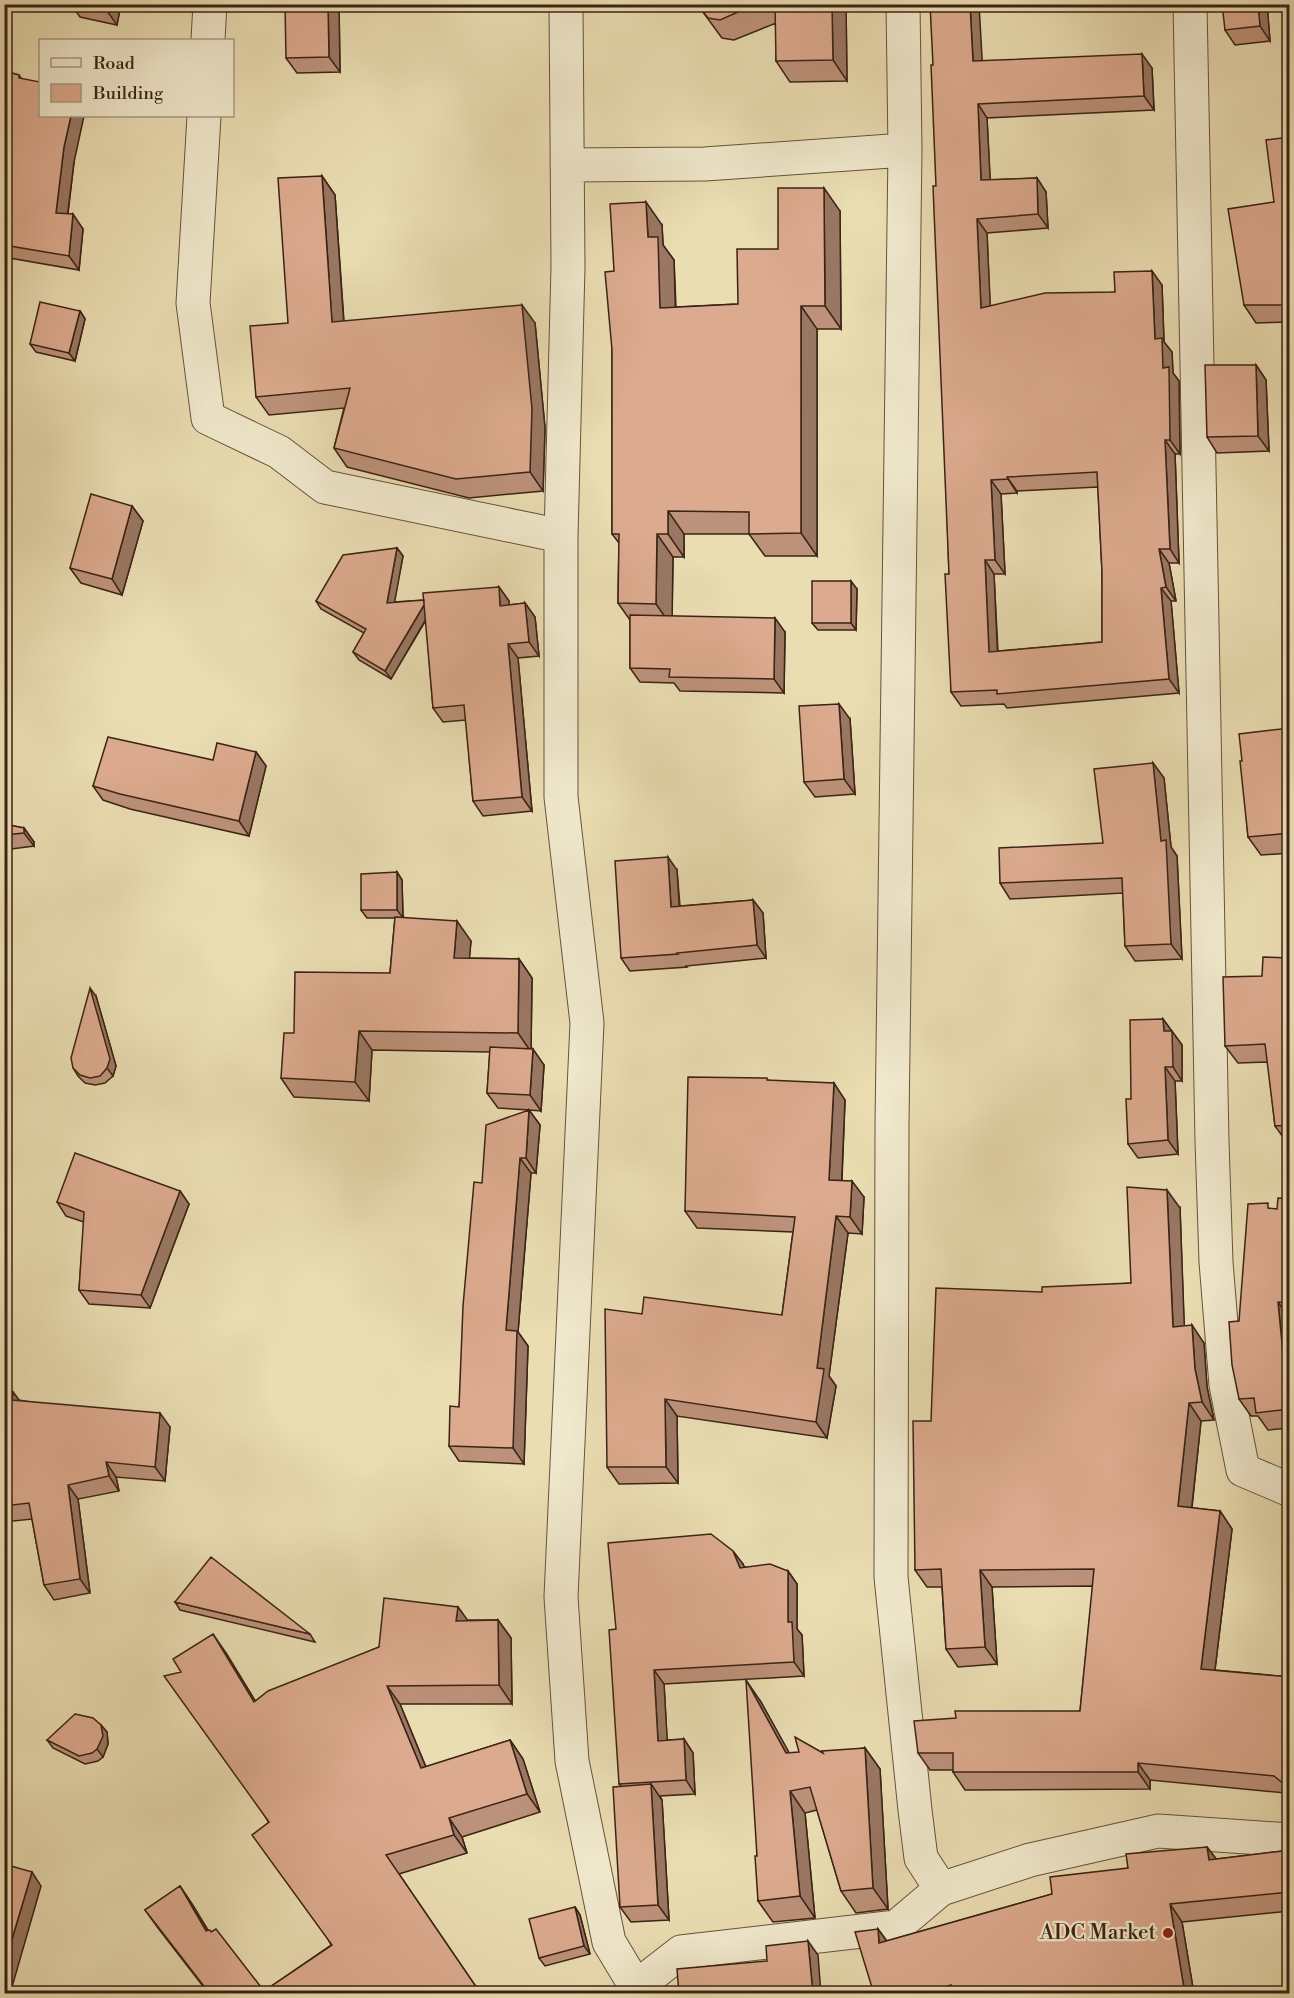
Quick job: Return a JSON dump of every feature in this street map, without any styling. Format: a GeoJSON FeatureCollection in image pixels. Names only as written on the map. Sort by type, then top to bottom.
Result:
{"type":"FeatureCollection","features":[{"type":"Feature","properties":{"kind":"street"},"geometry":{"type":"LineString","coordinates":[[208,39],[210,4]]}},
{"type":"Feature","properties":{"kind":"street"},"geometry":{"type":"LineString","coordinates":[[566,4],[568,267],[561,536],[561,796],[586,1023],[561,1597],[572,1761],[609,1942],[633,1990],[681,1952],[896,1927],[941,1889],[1030,1860],[1158,1831],[1290,1840]]}},
{"type":"Feature","properties":{"kind":"street"},"geometry":{"type":"LineString","coordinates":[[903,4],[905,150],[892,1125],[891,1577],[921,1858],[941,1889]]}},
{"type":"Feature","properties":{"kind":"street"},"geometry":{"type":"LineString","coordinates":[[1190,4],[1216,1262],[1226,1384],[1243,1470],[1290,1490]]}},
{"type":"Feature","properties":{"kind":"street"},"geometry":{"type":"LineString","coordinates":[[204,117],[193,303],[208,418],[279,452],[325,487],[561,536]]}},
{"type":"Feature","properties":{"kind":"street"},"geometry":{"type":"LineString","coordinates":[[567,165],[705,164],[905,150]]}},
{"type":"Feature","properties":{"kind":"building"},"geometry":{"type":"Polygon","coordinates":[[[78,4],[108,4],[107,11],[78,4]]]}},
{"type":"Feature","properties":{"kind":"building"},"geometry":{"type":"Polygon","coordinates":[[[285,4],[328,4],[329,57],[286,58],[285,4]]]}},
{"type":"Feature","properties":{"kind":"building"},"geometry":{"type":"Polygon","coordinates":[[[697,4],[756,4],[720,20],[708,18],[697,4]]]}},
{"type":"Feature","properties":{"kind":"building"},"geometry":{"type":"Polygon","coordinates":[[[775,4],[832,4],[833,60],[776,61],[775,4]]]}},
{"type":"Feature","properties":{"kind":"building"},"geometry":{"type":"Polygon","coordinates":[[[930,4],[970,4],[973,61],[1142,54],[1144,96],[978,104],[981,180],[1037,178],[1038,214],[977,219],[981,308],[1045,293],[1115,292],[1114,272],[1152,271],[1155,339],[1162,338],[1163,368],[1169,367],[1170,440],[1165,440],[1170,549],[1159,549],[1166,587],[1161,588],[1169,679],[997,694],[997,690],[951,692],[945,574],[949,574],[933,186],[936,186],[931,65],[933,65],[930,4]],[[1097,472],[991,480],[995,560],[985,560],[989,652],[1102,642],[1102,572],[1097,472]]]}},
{"type":"Feature","properties":{"kind":"building"},"geometry":{"type":"Polygon","coordinates":[[[1222,4],[1258,4],[1260,26],[1225,30],[1222,4]]]}},
{"type":"Feature","properties":{"kind":"building"},"geometry":{"type":"Polygon","coordinates":[[[4,71],[19,75],[19,78],[39,82],[39,117],[71,117],[64,147],[56,213],[73,214],[69,256],[4,245],[4,71]]]}},
{"type":"Feature","properties":{"kind":"building"},"geometry":{"type":"Polygon","coordinates":[[[1290,137],[1290,305],[1244,305],[1228,209],[1274,202],[1266,140],[1290,137]]]}},
{"type":"Feature","properties":{"kind":"building"},"geometry":{"type":"Polygon","coordinates":[[[322,176],[332,322],[522,305],[532,409],[530,472],[456,479],[334,448],[350,388],[256,397],[250,326],[288,323],[278,178],[322,176]]]}},
{"type":"Feature","properties":{"kind":"building"},"geometry":{"type":"Polygon","coordinates":[[[778,188],[824,188],[825,306],[801,306],[801,533],[749,534],[749,512],[668,511],[668,534],[657,534],[656,604],[618,603],[619,534],[612,534],[612,350],[605,272],[614,271],[610,204],[646,202],[648,237],[658,237],[660,308],[738,304],[737,249],[778,249],[778,188]]]}},
{"type":"Feature","properties":{"kind":"building"},"geometry":{"type":"Polygon","coordinates":[[[40,302],[80,311],[69,353],[30,344],[40,302]]]}},
{"type":"Feature","properties":{"kind":"building"},"geometry":{"type":"Polygon","coordinates":[[[1205,365],[1256,365],[1258,436],[1207,437],[1205,365]]]}},
{"type":"Feature","properties":{"kind":"building"},"geometry":{"type":"Polygon","coordinates":[[[91,494],[132,506],[112,579],[70,568],[91,494]]]}},
{"type":"Feature","properties":{"kind":"building"},"geometry":{"type":"Polygon","coordinates":[[[397,548],[387,603],[424,600],[424,605],[385,671],[353,652],[366,629],[316,601],[343,555],[397,548]]]}},
{"type":"Feature","properties":{"kind":"building"},"geometry":{"type":"Polygon","coordinates":[[[812,581],[851,581],[851,623],[812,623],[812,581]]]}},
{"type":"Feature","properties":{"kind":"building"},"geometry":{"type":"Polygon","coordinates":[[[499,587],[500,606],[525,603],[529,642],[508,644],[522,797],[473,801],[464,705],[433,708],[423,593],[499,587]]]}},
{"type":"Feature","properties":{"kind":"building"},"geometry":{"type":"Polygon","coordinates":[[[630,615],[775,618],[774,679],[669,677],[670,669],[630,668],[630,615]]]}},
{"type":"Feature","properties":{"kind":"building"},"geometry":{"type":"Polygon","coordinates":[[[839,704],[844,779],[804,782],[799,706],[839,704]]]}},
{"type":"Feature","properties":{"kind":"building"},"geometry":{"type":"Polygon","coordinates":[[[1290,728],[1290,833],[1248,837],[1239,734],[1290,728]]]}},
{"type":"Feature","properties":{"kind":"building"},"geometry":{"type":"Polygon","coordinates":[[[108,737],[213,760],[217,743],[256,752],[239,821],[93,786],[108,737]]]}},
{"type":"Feature","properties":{"kind":"building"},"geometry":{"type":"Polygon","coordinates":[[[1153,763],[1161,841],[1166,840],[1171,944],[1125,946],[1122,878],[1000,883],[999,848],[1103,843],[1094,769],[1153,763]]]}},
{"type":"Feature","properties":{"kind":"building"},"geometry":{"type":"Polygon","coordinates":[[[4,824],[24,828],[24,833],[4,835],[4,824]]]}},
{"type":"Feature","properties":{"kind":"building"},"geometry":{"type":"Polygon","coordinates":[[[668,857],[671,907],[753,900],[757,945],[621,958],[615,861],[668,857]]]}},
{"type":"Feature","properties":{"kind":"building"},"geometry":{"type":"Polygon","coordinates":[[[397,872],[397,910],[361,910],[361,874],[397,872]]]}},
{"type":"Feature","properties":{"kind":"building"},"geometry":{"type":"Polygon","coordinates":[[[395,917],[457,921],[454,958],[519,959],[518,1033],[359,1031],[355,1082],[281,1078],[284,1033],[294,1033],[295,972],[390,973],[395,917]]]}},
{"type":"Feature","properties":{"kind":"building"},"geometry":{"type":"Polygon","coordinates":[[[1263,957],[1290,958],[1290,1125],[1275,1126],[1265,1044],[1225,1046],[1223,977],[1262,976],[1263,957]]]}},
{"type":"Feature","properties":{"kind":"building"},"geometry":{"type":"Polygon","coordinates":[[[90,988],[110,1059],[107,1068],[100,1076],[90,1078],[80,1075],[73,1068],[71,1058],[90,988]]]}},
{"type":"Feature","properties":{"kind":"building"},"geometry":{"type":"Polygon","coordinates":[[[1163,1019],[1164,1031],[1172,1031],[1173,1067],[1165,1067],[1168,1140],[1128,1144],[1126,1099],[1131,1099],[1130,1020],[1163,1019]]]}},
{"type":"Feature","properties":{"kind":"building"},"geometry":{"type":"Polygon","coordinates":[[[490,1047],[533,1049],[530,1095],[487,1093],[490,1047]]]}},
{"type":"Feature","properties":{"kind":"building"},"geometry":{"type":"Polygon","coordinates":[[[688,1077],[767,1078],[767,1080],[834,1083],[829,1180],[852,1181],[850,1217],[836,1216],[817,1368],[824,1369],[816,1422],[665,1399],[666,1467],[607,1467],[605,1309],[642,1314],[644,1297],[782,1315],[795,1217],[685,1211],[688,1077]]]}},
{"type":"Feature","properties":{"kind":"building"},"geometry":{"type":"Polygon","coordinates":[[[529,1110],[526,1158],[520,1158],[506,1330],[517,1331],[513,1448],[449,1446],[450,1406],[459,1407],[463,1306],[474,1182],[482,1183],[486,1125],[529,1110]]]}},
{"type":"Feature","properties":{"kind":"building"},"geometry":{"type":"Polygon","coordinates":[[[75,1153],[180,1191],[141,1295],[79,1290],[84,1212],[57,1202],[75,1153]]]}},
{"type":"Feature","properties":{"kind":"building"},"geometry":{"type":"Polygon","coordinates":[[[1127,1187],[1167,1190],[1173,1327],[1192,1325],[1195,1369],[1202,1402],[1189,1403],[1178,1506],[1220,1511],[1201,1669],[1290,1677],[1290,1779],[1285,1785],[1274,1776],[1138,1763],[1138,1772],[953,1772],[953,1753],[918,1753],[914,1721],[956,1718],[955,1711],[1080,1711],[1094,1569],[980,1570],[985,1647],[946,1649],[941,1569],[915,1570],[913,1421],[931,1421],[936,1288],[1042,1292],[1042,1287],[1131,1283],[1127,1187]]]}},
{"type":"Feature","properties":{"kind":"building"},"geometry":{"type":"Polygon","coordinates":[[[1278,1198],[1290,1199],[1290,1303],[1278,1302],[1285,1374],[1290,1374],[1290,1409],[1256,1413],[1254,1398],[1239,1399],[1232,1365],[1229,1322],[1239,1321],[1248,1204],[1268,1203],[1268,1208],[1277,1209],[1278,1198]]]}},
{"type":"Feature","properties":{"kind":"building"},"geometry":{"type":"Polygon","coordinates":[[[4,1392],[13,1392],[12,1400],[160,1413],[155,1467],[106,1462],[109,1476],[68,1485],[80,1579],[44,1585],[29,1503],[4,1506],[4,1392]]]}},
{"type":"Feature","properties":{"kind":"building"},"geometry":{"type":"Polygon","coordinates":[[[711,1534],[733,1551],[740,1568],[770,1564],[788,1571],[788,1622],[792,1622],[794,1662],[654,1670],[658,1741],[684,1739],[686,1780],[619,1784],[609,1630],[616,1629],[608,1543],[711,1534]]]}},
{"type":"Feature","properties":{"kind":"building"},"geometry":{"type":"Polygon","coordinates":[[[211,1557],[310,1634],[175,1602],[211,1557]]]}},
{"type":"Feature","properties":{"kind":"building"},"geometry":{"type":"Polygon","coordinates":[[[384,1598],[458,1607],[456,1621],[498,1620],[499,1685],[387,1686],[421,1768],[510,1740],[527,1794],[449,1818],[454,1835],[386,1855],[481,1994],[210,1994],[145,1910],[180,1886],[206,1931],[211,1932],[216,1929],[264,1991],[332,1945],[252,1835],[269,1822],[164,1676],[181,1672],[173,1659],[213,1634],[254,1702],[268,1691],[379,1647],[384,1598]]]}},
{"type":"Feature","properties":{"kind":"building"},"geometry":{"type":"Polygon","coordinates":[[[746,1680],[786,1753],[799,1752],[795,1737],[823,1753],[822,1751],[865,1748],[873,1888],[841,1891],[810,1787],[790,1791],[800,1896],[758,1901],[746,1680]]]}},
{"type":"Feature","properties":{"kind":"building"},"geometry":{"type":"Polygon","coordinates":[[[75,1714],[93,1718],[101,1725],[103,1736],[97,1749],[92,1753],[79,1756],[47,1740],[75,1714]]]}},
{"type":"Feature","properties":{"kind":"building"},"geometry":{"type":"Polygon","coordinates":[[[651,1784],[658,1905],[620,1907],[613,1787],[651,1784]]]}},
{"type":"Feature","properties":{"kind":"building","name":"ADC Market"},"geometry":{"type":"Polygon","coordinates":[[[1207,1847],[1209,1860],[1283,1851],[1289,1892],[1170,1904],[1185,1994],[954,1994],[951,1985],[923,1994],[874,1994],[855,1932],[878,1929],[879,1943],[1052,1894],[1050,1877],[1128,1868],[1126,1854],[1207,1847]]]}},
{"type":"Feature","properties":{"kind":"building"},"geometry":{"type":"Polygon","coordinates":[[[4,1864],[32,1872],[4,1966],[4,1864]]]}},
{"type":"Feature","properties":{"kind":"building"},"geometry":{"type":"Polygon","coordinates":[[[575,1907],[584,1946],[539,1958],[529,1919],[575,1907]]]}},
{"type":"Feature","properties":{"kind":"building"},"geometry":{"type":"Polygon","coordinates":[[[808,1941],[813,1994],[679,1994],[677,1969],[767,1961],[766,1946],[808,1941]]]}},
{"type":"Feature","properties":{"kind":"place","name":"ADC Market"},"geometry":{"type":"Point","coordinates":[1168,1933]}}]}
